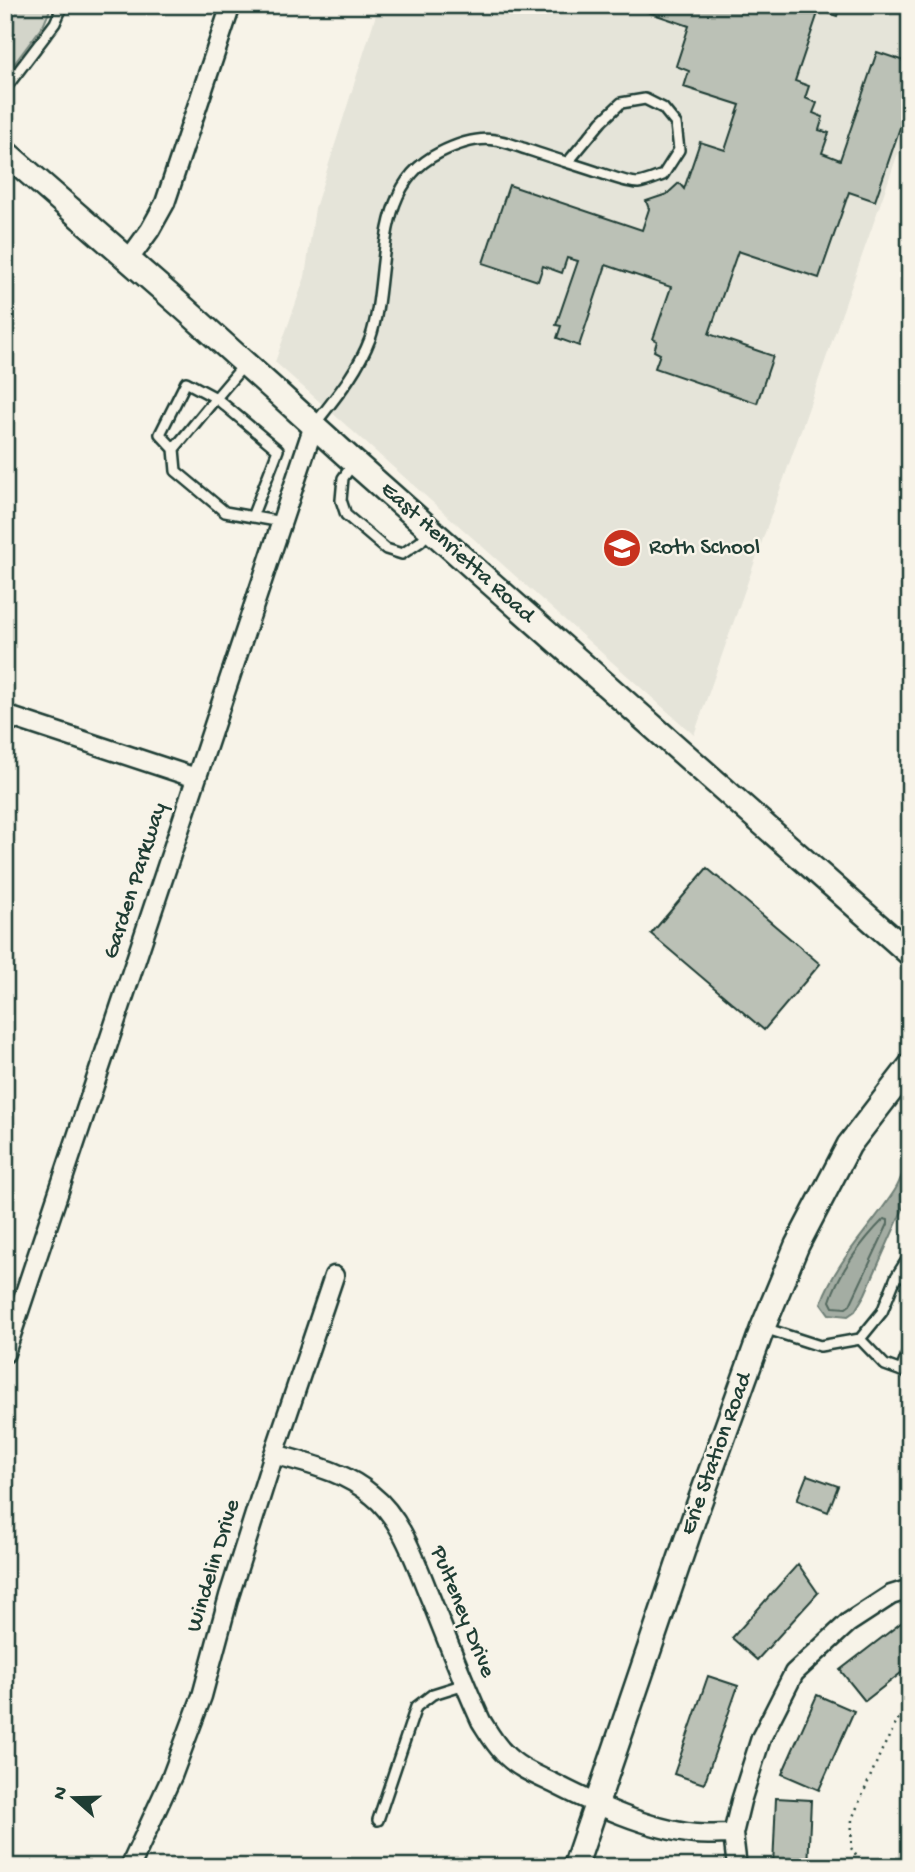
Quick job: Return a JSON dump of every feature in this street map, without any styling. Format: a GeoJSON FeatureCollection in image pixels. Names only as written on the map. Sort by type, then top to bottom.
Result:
{"type":"FeatureCollection","features":[{"type":"Feature","properties":{"kind":"main road","name":"East Henrietta Road"},"geometry":{"type":"LineString","coordinates":[[5,152],[129,259],[430,530],[910,954]]}},
{"type":"Feature","properties":{"kind":"main road","name":"Erie Station Road"},"geometry":{"type":"LineString","coordinates":[[575,1867],[697,1509],[763,1327],[797,1245],[849,1145],[910,1066]]}},
{"type":"Feature","properties":{"kind":"street"},"geometry":{"type":"LineString","coordinates":[[129,259],[165,203],[232,5]]}},
{"type":"Feature","properties":{"kind":"street","name":"Garden Parkway"},"geometry":{"type":"LineString","coordinates":[[5,1353],[314,425]]}},
{"type":"Feature","properties":{"kind":"street"},"geometry":{"type":"LineString","coordinates":[[5,715],[196,778]]}},
{"type":"Feature","properties":{"kind":"street","name":"Windelin Drive"},"geometry":{"type":"LineString","coordinates":[[130,1867],[172,1776],[202,1696],[229,1596],[334,1276]]}},
{"type":"Feature","properties":{"kind":"street","name":"Pulteney Drive"},"geometry":{"type":"LineString","coordinates":[[274,1454],[334,1472],[355,1482],[387,1508],[409,1546],[481,1721],[504,1754],[534,1774],[596,1804],[648,1824],[695,1834],[733,1834]]}},
{"type":"Feature","properties":{"kind":"street"},"geometry":{"type":"LineString","coordinates":[[737,1867],[733,1834],[761,1738],[794,1673],[848,1623],[891,1595],[910,1589]]}},
{"type":"Feature","properties":{"kind":"lane"},"geometry":{"type":"LineString","coordinates":[[5,89],[55,23],[62,5]]}},
{"type":"Feature","properties":{"kind":"lane"},"geometry":{"type":"LineString","coordinates":[[314,425],[341,390],[370,339],[390,217],[397,196],[422,164],[462,143],[495,139],[568,162],[636,183],[663,175],[679,150],[676,124],[663,108],[645,99],[621,103],[602,121],[568,162]]}},
{"type":"Feature","properties":{"kind":"lane"},"geometry":{"type":"LineString","coordinates":[[174,449],[245,364]]}},
{"type":"Feature","properties":{"kind":"lane"},"geometry":{"type":"LineString","coordinates":[[252,517],[278,450],[216,398],[186,382],[160,434],[174,449],[176,471],[225,512],[252,517],[282,522]]}},
{"type":"Feature","properties":{"kind":"lane"},"geometry":{"type":"LineString","coordinates":[[354,462],[343,478],[341,500],[346,515],[386,549],[402,554],[420,542],[430,530]]}},
{"type":"Feature","properties":{"kind":"lane"},"geometry":{"type":"LineString","coordinates":[[763,1327],[820,1346],[860,1339],[881,1312],[910,1255]]}},
{"type":"Feature","properties":{"kind":"lane"},"geometry":{"type":"LineString","coordinates":[[898,1274],[910,1279]]}},
{"type":"Feature","properties":{"kind":"lane"},"geometry":{"type":"LineString","coordinates":[[860,1339],[885,1365],[905,1373],[910,1346]]}},
{"type":"Feature","properties":{"kind":"lane"},"geometry":{"type":"LineString","coordinates":[[378,1820],[416,1707],[433,1694],[465,1684]]}},
{"type":"Feature","properties":{"kind":"path"},"geometry":{"type":"LineString","coordinates":[[864,1867],[852,1848],[852,1819],[899,1718],[910,1710]]}},
{"type":"Feature","properties":{"kind":"shaded area"},"geometry":{"type":"Polygon","coordinates":[[[5,5],[52,5],[44,24],[5,76],[5,5]]]}},
{"type":"Feature","properties":{"kind":"shaded area","name":"Roth School"},"geometry":{"type":"Polygon","coordinates":[[[379,5],[910,5],[910,119],[694,735],[275,362],[305,277],[315,208],[379,5]]]}},
{"type":"Feature","properties":{"kind":"water"},"geometry":{"type":"Polygon","coordinates":[[[910,1155],[910,1193],[865,1294],[855,1311],[848,1316],[829,1314],[821,1303],[828,1287],[845,1258],[895,1190],[910,1155]]]}},
{"type":"Feature","properties":{"kind":"building"},"geometry":{"type":"Polygon","coordinates":[[[627,5],[841,5],[837,16],[819,10],[795,81],[809,86],[805,98],[817,103],[813,113],[823,117],[819,130],[829,133],[822,153],[840,160],[877,52],[910,63],[910,98],[875,201],[849,192],[819,278],[738,251],[709,334],[773,356],[757,403],[655,368],[660,354],[654,351],[657,341],[653,339],[671,287],[606,265],[579,346],[557,338],[561,326],[556,325],[578,261],[567,258],[562,273],[543,266],[538,281],[483,263],[509,185],[642,230],[649,209],[646,201],[667,194],[679,183],[684,189],[700,142],[725,150],[740,105],[684,87],[689,71],[676,66],[689,26],[627,5]]]}},
{"type":"Feature","properties":{"kind":"building"},"geometry":{"type":"Polygon","coordinates":[[[707,868],[820,964],[764,1030],[651,934],[707,868]]]}},
{"type":"Feature","properties":{"kind":"building"},"geometry":{"type":"Polygon","coordinates":[[[807,1475],[838,1486],[828,1512],[797,1500],[807,1475]]]}},
{"type":"Feature","properties":{"kind":"building"},"geometry":{"type":"Polygon","coordinates":[[[798,1564],[818,1593],[757,1660],[732,1638],[798,1564]]]}},
{"type":"Feature","properties":{"kind":"building"},"geometry":{"type":"Polygon","coordinates":[[[910,1616],[910,1666],[865,1701],[840,1670],[910,1616]]]}},
{"type":"Feature","properties":{"kind":"building"},"geometry":{"type":"Polygon","coordinates":[[[708,1676],[738,1686],[704,1784],[674,1774],[708,1676]]]}},
{"type":"Feature","properties":{"kind":"building"},"geometry":{"type":"Polygon","coordinates":[[[817,1695],[854,1711],[819,1790],[782,1774],[817,1695]]]}},
{"type":"Feature","properties":{"kind":"building"},"geometry":{"type":"Polygon","coordinates":[[[776,1798],[811,1800],[808,1867],[773,1867],[776,1798]]]}},
{"type":"Feature","properties":{"kind":"place","name":"Roth School"},"geometry":{"type":"Point","coordinates":[622,548]}}]}
